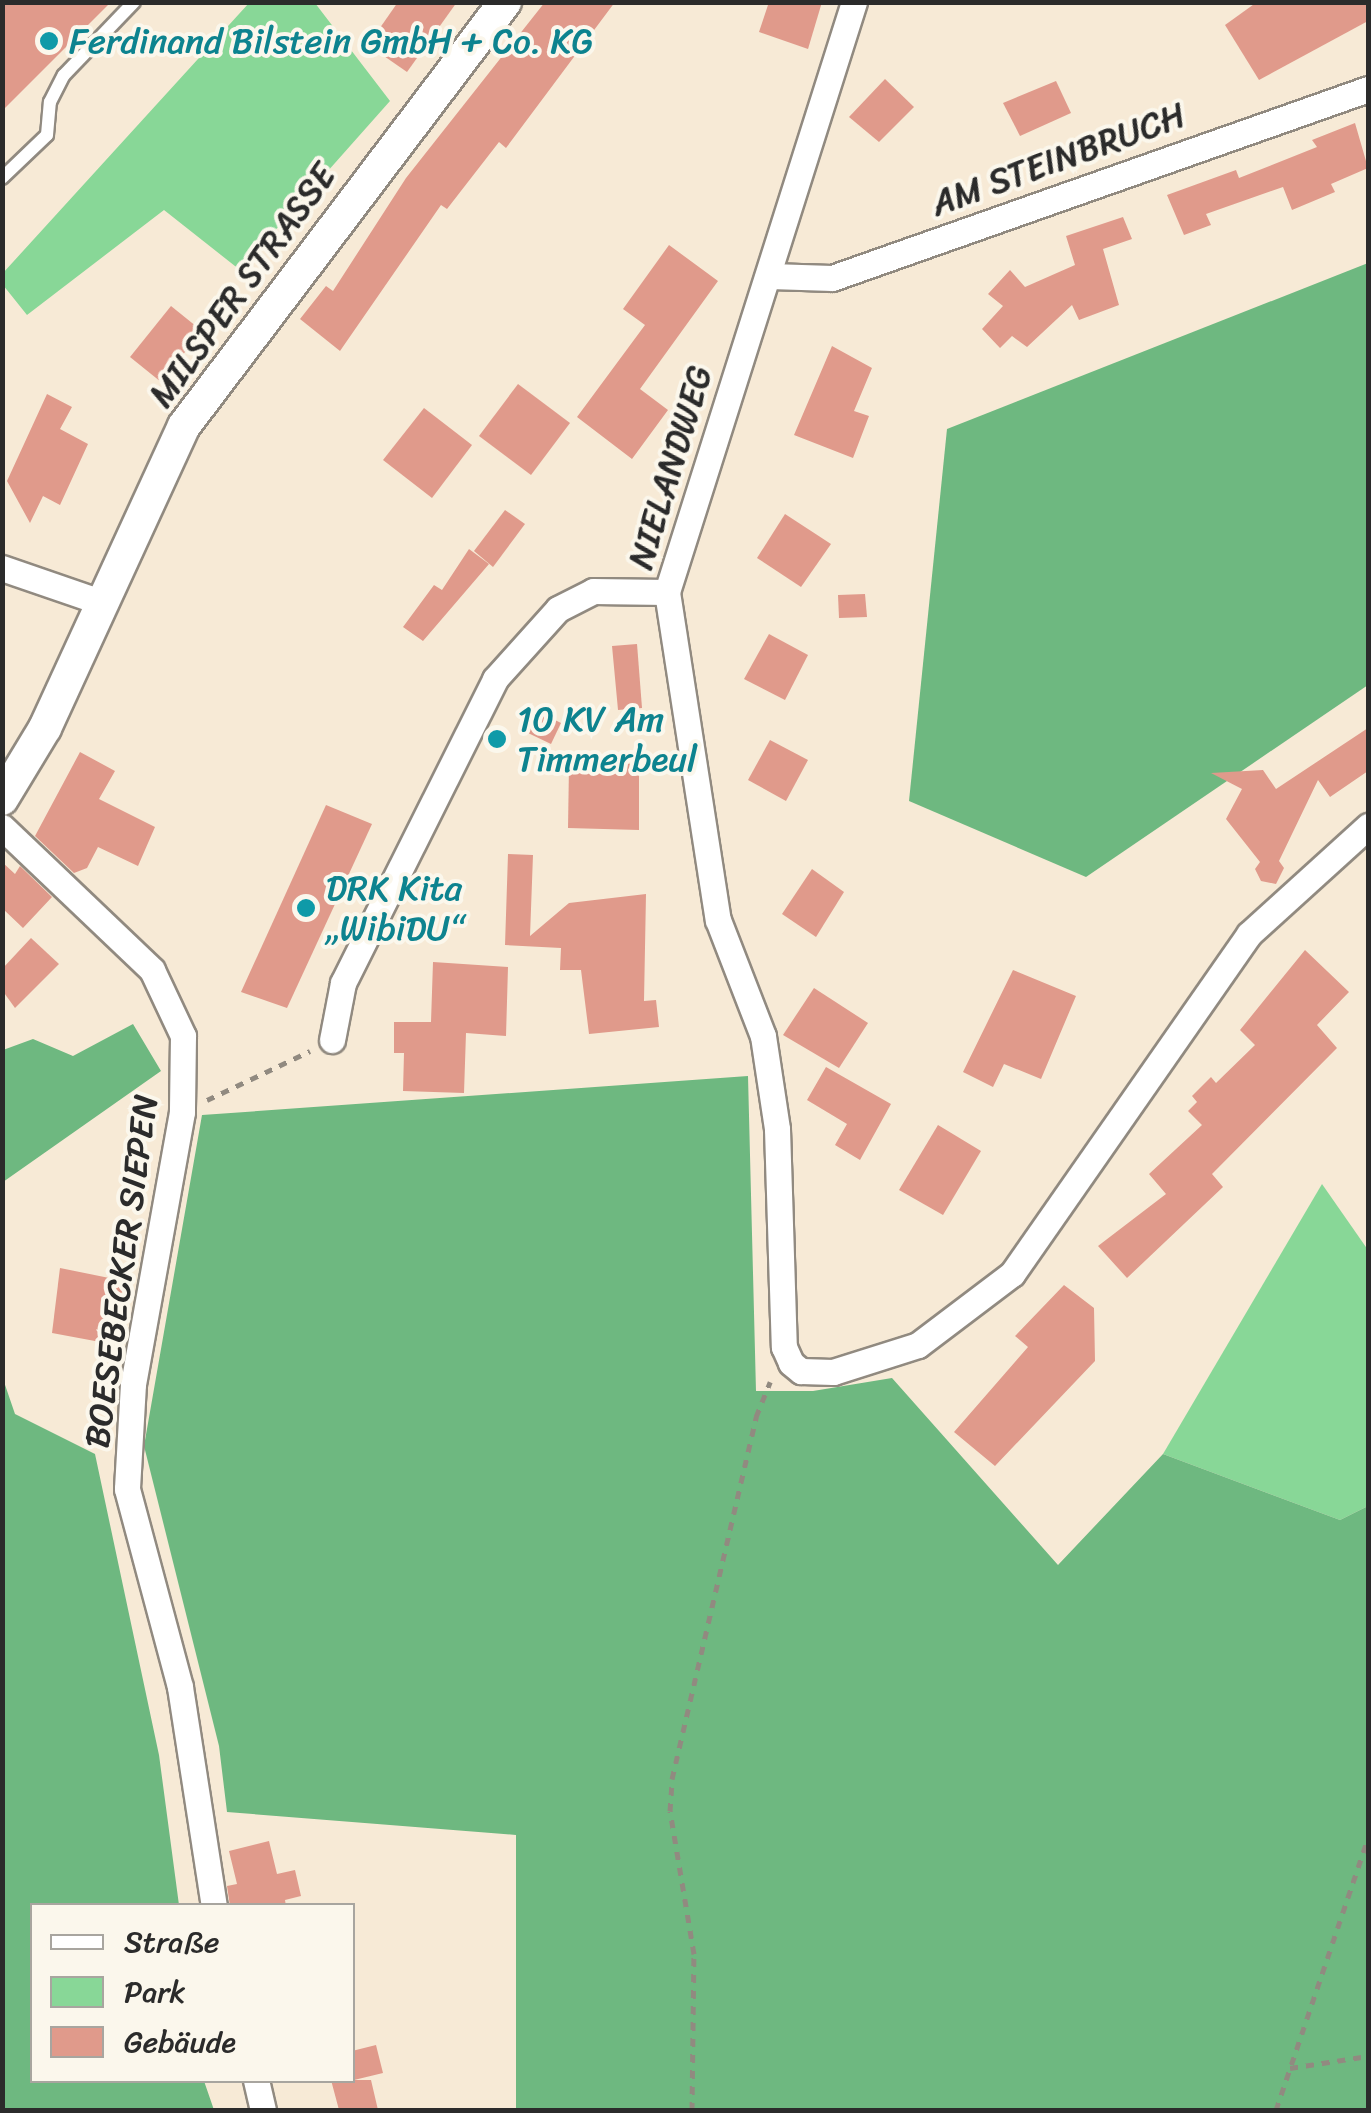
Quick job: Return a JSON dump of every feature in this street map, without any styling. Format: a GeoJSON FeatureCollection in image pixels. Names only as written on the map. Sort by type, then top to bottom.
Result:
{"type":"FeatureCollection","features":[{"type":"Feature","properties":{"kind":"street","name":"MILSPER STRASSE"},"geometry":{"type":"LineString","coordinates":[[2,799],[45,728],[147,496],[222,368],[506,2]]}},
{"type":"Feature","properties":{"kind":"street","name":"NIELANDWEG"},"geometry":{"type":"LineString","coordinates":[[784,1347],[777,1129],[763,1036],[718,920],[666,592],[770,276],[854,2]]}},
{"type":"Feature","properties":{"kind":"street","name":"AM STEINBRUCH"},"geometry":{"type":"LineString","coordinates":[[770,276],[832,278],[1368,89]]}},
{"type":"Feature","properties":{"kind":"street"},"geometry":{"type":"LineString","coordinates":[[2,568],[101,602]]}},
{"type":"Feature","properties":{"kind":"street"},"geometry":{"type":"LineString","coordinates":[[332,1040],[343,983],[495,679],[548,619],[593,591],[666,592]]}},
{"type":"Feature","properties":{"kind":"street"},"geometry":{"type":"LineString","coordinates":[[784,1347],[801,1371],[833,1372],[918,1346],[1012,1274],[1249,934],[1368,826]]}},
{"type":"Feature","properties":{"kind":"street","name":"BOESEBECKER SIEPEN"},"geometry":{"type":"LineString","coordinates":[[2,827],[152,970],[167,994],[183,1036],[182,1112],[132,1384],[127,1489],[180,1687],[214,1903]]}},
{"type":"Feature","properties":{"kind":"street"},"geometry":{"type":"LineString","coordinates":[[257,2083],[263,2110]]}},
{"type":"Feature","properties":{"kind":"lane"},"geometry":{"type":"LineString","coordinates":[[2,178],[46,135],[50,102],[64,75],[134,2]]}},
{"type":"Feature","properties":{"kind":"path"},"geometry":{"type":"LineString","coordinates":[[182,1112],[332,1040]]}},
{"type":"Feature","properties":{"kind":"path"},"geometry":{"type":"LineString","coordinates":[[692,2110],[694,1954],[670,1811],[672,1779],[756,1417],[784,1347]]}},
{"type":"Feature","properties":{"kind":"path"},"geometry":{"type":"LineString","coordinates":[[1276,2110],[1368,1838]]}},
{"type":"Feature","properties":{"kind":"path"},"geometry":{"type":"LineString","coordinates":[[1290,2068],[1368,2056]]}},
{"type":"Feature","properties":{"kind":"green space"},"geometry":{"type":"Polygon","coordinates":[[[249,3],[315,3],[390,101],[240,270],[164,210],[27,315],[3,285],[3,273],[249,3]]]}},
{"type":"Feature","properties":{"kind":"green space"},"geometry":{"type":"Polygon","coordinates":[[[1368,263],[1368,685],[1086,877],[909,801],[947,429],[1368,263]]]}},
{"type":"Feature","properties":{"kind":"green space"},"geometry":{"type":"Polygon","coordinates":[[[133,1024],[161,1071],[3,1182],[3,1050],[33,1039],[73,1056],[133,1024]]]}},
{"type":"Feature","properties":{"kind":"green space"},"geometry":{"type":"Polygon","coordinates":[[[748,1076],[756,1391],[813,1391],[892,1378],[1058,1565],[1163,1454],[1340,1520],[1368,1506],[1368,2110],[516,2110],[516,1835],[227,1812],[219,1746],[144,1446],[202,1115],[748,1076]]]}},
{"type":"Feature","properties":{"kind":"green space"},"geometry":{"type":"Polygon","coordinates":[[[1322,1184],[1368,1250],[1368,1506],[1340,1520],[1163,1454],[1322,1184]]]}},
{"type":"Feature","properties":{"kind":"green space"},"geometry":{"type":"Polygon","coordinates":[[[2,1376],[15,1414],[95,1454],[159,1755],[179,1903],[30,1903],[30,2083],[205,2083],[214,2110],[3,2110],[2,1376]]]}},
{"type":"Feature","properties":{"kind":"building","name":"Ferdinand Bilstein GmbH + Co. KG"},"geometry":{"type":"Polygon","coordinates":[[[2,2],[111,2],[2,111],[2,2]]]}},
{"type":"Feature","properties":{"kind":"building"},"geometry":{"type":"Polygon","coordinates":[[[398,2],[457,2],[407,72],[368,45],[398,2]]]}},
{"type":"Feature","properties":{"kind":"building"},"geometry":{"type":"Polygon","coordinates":[[[545,2],[615,2],[506,148],[499,142],[447,209],[441,205],[340,351],[300,319],[326,286],[333,291],[406,178],[545,2]]]}},
{"type":"Feature","properties":{"kind":"building"},"geometry":{"type":"Polygon","coordinates":[[[769,2],[822,2],[808,49],[759,32],[769,2]]]}},
{"type":"Feature","properties":{"kind":"building"},"geometry":{"type":"Polygon","coordinates":[[[1257,2],[1368,2],[1368,21],[1259,80],[1225,25],[1257,2]]]}},
{"type":"Feature","properties":{"kind":"building"},"geometry":{"type":"Polygon","coordinates":[[[885,79],[914,107],[879,142],[849,117],[885,79]]]}},
{"type":"Feature","properties":{"kind":"building"},"geometry":{"type":"Polygon","coordinates":[[[1056,81],[1071,113],[1020,136],[1003,103],[1056,81]]]}},
{"type":"Feature","properties":{"kind":"building"},"geometry":{"type":"Polygon","coordinates":[[[1355,123],[1368,168],[1331,184],[1335,192],[1292,210],[1283,187],[1206,214],[1211,225],[1184,235],[1167,195],[1236,170],[1239,178],[1317,147],[1312,140],[1355,123]]]}},
{"type":"Feature","properties":{"kind":"building"},"geometry":{"type":"Polygon","coordinates":[[[1123,217],[1132,239],[1103,249],[1119,305],[1079,320],[1072,305],[1027,347],[1012,336],[1000,348],[982,329],[1003,306],[988,294],[1010,270],[1025,287],[1075,265],[1066,236],[1123,217]]]}},
{"type":"Feature","properties":{"kind":"building"},"geometry":{"type":"Polygon","coordinates":[[[669,245],[718,281],[640,389],[668,410],[632,459],[577,417],[645,325],[623,309],[669,245]]]}},
{"type":"Feature","properties":{"kind":"building"},"geometry":{"type":"Polygon","coordinates":[[[171,306],[202,331],[161,382],[130,357],[171,306]]]}},
{"type":"Feature","properties":{"kind":"building"},"geometry":{"type":"Polygon","coordinates":[[[832,346],[872,368],[854,411],[869,416],[853,458],[794,435],[832,346]]]}},
{"type":"Feature","properties":{"kind":"building"},"geometry":{"type":"Polygon","coordinates":[[[518,384],[570,423],[531,475],[479,436],[518,384]]]}},
{"type":"Feature","properties":{"kind":"building"},"geometry":{"type":"Polygon","coordinates":[[[47,394],[72,407],[60,429],[88,444],[60,505],[43,496],[30,523],[7,481],[47,394]]]}},
{"type":"Feature","properties":{"kind":"building"},"geometry":{"type":"Polygon","coordinates":[[[424,408],[472,445],[432,498],[383,460],[424,408]]]}},
{"type":"Feature","properties":{"kind":"building"},"geometry":{"type":"Polygon","coordinates":[[[505,510],[525,524],[493,567],[474,551],[505,510]]]}},
{"type":"Feature","properties":{"kind":"building"},"geometry":{"type":"Polygon","coordinates":[[[785,514],[831,544],[801,587],[757,558],[785,514]]]}},
{"type":"Feature","properties":{"kind":"building"},"geometry":{"type":"Polygon","coordinates":[[[469,549],[489,564],[423,641],[403,627],[434,585],[442,590],[469,549]]]}},
{"type":"Feature","properties":{"kind":"building"},"geometry":{"type":"Polygon","coordinates":[[[865,594],[867,617],[839,618],[838,595],[865,594]]]}},
{"type":"Feature","properties":{"kind":"building"},"geometry":{"type":"Polygon","coordinates":[[[769,634],[808,655],[785,700],[744,679],[769,634]]]}},
{"type":"Feature","properties":{"kind":"building"},"geometry":{"type":"Polygon","coordinates":[[[637,644],[642,708],[618,710],[612,646],[637,644]]]}},
{"type":"Feature","properties":{"kind":"building"},"geometry":{"type":"Polygon","coordinates":[[[539,712],[561,723],[551,744],[528,733],[539,712]]]}},
{"type":"Feature","properties":{"kind":"building"},"geometry":{"type":"Polygon","coordinates":[[[1368,728],[1368,771],[1330,797],[1318,780],[1279,861],[1284,868],[1276,884],[1261,881],[1255,869],[1260,862],[1226,819],[1242,789],[1211,773],[1263,770],[1276,789],[1368,728]]]}},
{"type":"Feature","properties":{"kind":"building"},"geometry":{"type":"Polygon","coordinates":[[[770,740],[808,760],[786,801],[748,780],[770,740]]]}},
{"type":"Feature","properties":{"kind":"building"},"geometry":{"type":"Polygon","coordinates":[[[80,752],[115,771],[99,799],[155,827],[138,866],[98,847],[87,868],[74,873],[35,836],[80,752]]]}},
{"type":"Feature","properties":{"kind":"building"},"geometry":{"type":"Polygon","coordinates":[[[639,764],[639,830],[568,828],[569,766],[639,764]]]}},
{"type":"Feature","properties":{"kind":"building","name":"DRK Kita „WibiDU“"},"geometry":{"type":"Polygon","coordinates":[[[326,805],[372,824],[287,1008],[241,992],[326,805]]]}},
{"type":"Feature","properties":{"kind":"building"},"geometry":{"type":"Polygon","coordinates":[[[508,854],[533,855],[530,936],[569,903],[646,894],[644,1001],[656,1000],[659,1027],[589,1034],[581,970],[560,970],[561,948],[505,945],[508,854]]]}},
{"type":"Feature","properties":{"kind":"building"},"geometry":{"type":"Polygon","coordinates":[[[2,862],[15,874],[20,866],[52,897],[23,928],[2,908],[2,862]]]}},
{"type":"Feature","properties":{"kind":"building"},"geometry":{"type":"Polygon","coordinates":[[[812,869],[844,892],[816,937],[782,914],[812,869]]]}},
{"type":"Feature","properties":{"kind":"building"},"geometry":{"type":"Polygon","coordinates":[[[31,938],[59,964],[15,1008],[2,990],[2,969],[31,938]]]}},
{"type":"Feature","properties":{"kind":"building"},"geometry":{"type":"Polygon","coordinates":[[[1305,950],[1349,992],[1317,1025],[1337,1048],[1212,1174],[1223,1187],[1127,1278],[1098,1246],[1166,1194],[1149,1174],[1202,1125],[1188,1111],[1197,1102],[1192,1096],[1211,1077],[1216,1083],[1255,1045],[1240,1030],[1305,950]]]}},
{"type":"Feature","properties":{"kind":"building"},"geometry":{"type":"Polygon","coordinates":[[[433,962],[508,967],[506,1036],[466,1033],[464,1093],[403,1091],[404,1053],[394,1053],[394,1022],[431,1022],[433,962]]]}},
{"type":"Feature","properties":{"kind":"building"},"geometry":{"type":"Polygon","coordinates":[[[1013,970],[1076,996],[1041,1079],[1004,1064],[993,1087],[963,1072],[1013,970]]]}},
{"type":"Feature","properties":{"kind":"building"},"geometry":{"type":"Polygon","coordinates":[[[814,988],[868,1023],[839,1068],[783,1035],[814,988]]]}},
{"type":"Feature","properties":{"kind":"building"},"geometry":{"type":"Polygon","coordinates":[[[826,1067],[891,1104],[860,1160],[835,1145],[847,1124],[807,1100],[826,1067]]]}},
{"type":"Feature","properties":{"kind":"building"},"geometry":{"type":"Polygon","coordinates":[[[938,1125],[981,1151],[943,1215],[899,1190],[938,1125]]]}},
{"type":"Feature","properties":{"kind":"building"},"geometry":{"type":"Polygon","coordinates":[[[60,1268],[124,1281],[111,1344],[52,1333],[60,1268]]]}},
{"type":"Feature","properties":{"kind":"building"},"geometry":{"type":"Polygon","coordinates":[[[1064,1285],[1094,1308],[1095,1361],[995,1466],[954,1432],[1028,1347],[1015,1336],[1064,1285]]]}},
{"type":"Feature","properties":{"kind":"building"},"geometry":{"type":"Polygon","coordinates":[[[269,1841],[277,1874],[295,1870],[301,1896],[286,1903],[230,1903],[227,1886],[237,1884],[229,1851],[269,1841]]]}},
{"type":"Feature","properties":{"kind":"building"},"geometry":{"type":"Polygon","coordinates":[[[376,2045],[383,2073],[355,2080],[355,2050],[376,2045]]]}},
{"type":"Feature","properties":{"kind":"building"},"geometry":{"type":"Polygon","coordinates":[[[371,2080],[378,2110],[339,2110],[332,2083],[371,2080]]]}},
{"type":"Feature","properties":{"kind":"place","name":"Ferdinand Bilstein GmbH + Co. KG"},"geometry":{"type":"Point","coordinates":[49,41]}},
{"type":"Feature","properties":{"kind":"place","name":"10 KV Am Timmerbeul"},"geometry":{"type":"Point","coordinates":[497,739]}},
{"type":"Feature","properties":{"kind":"place","name":"DRK Kita „WibiDU“"},"geometry":{"type":"Point","coordinates":[306,908]}}]}
